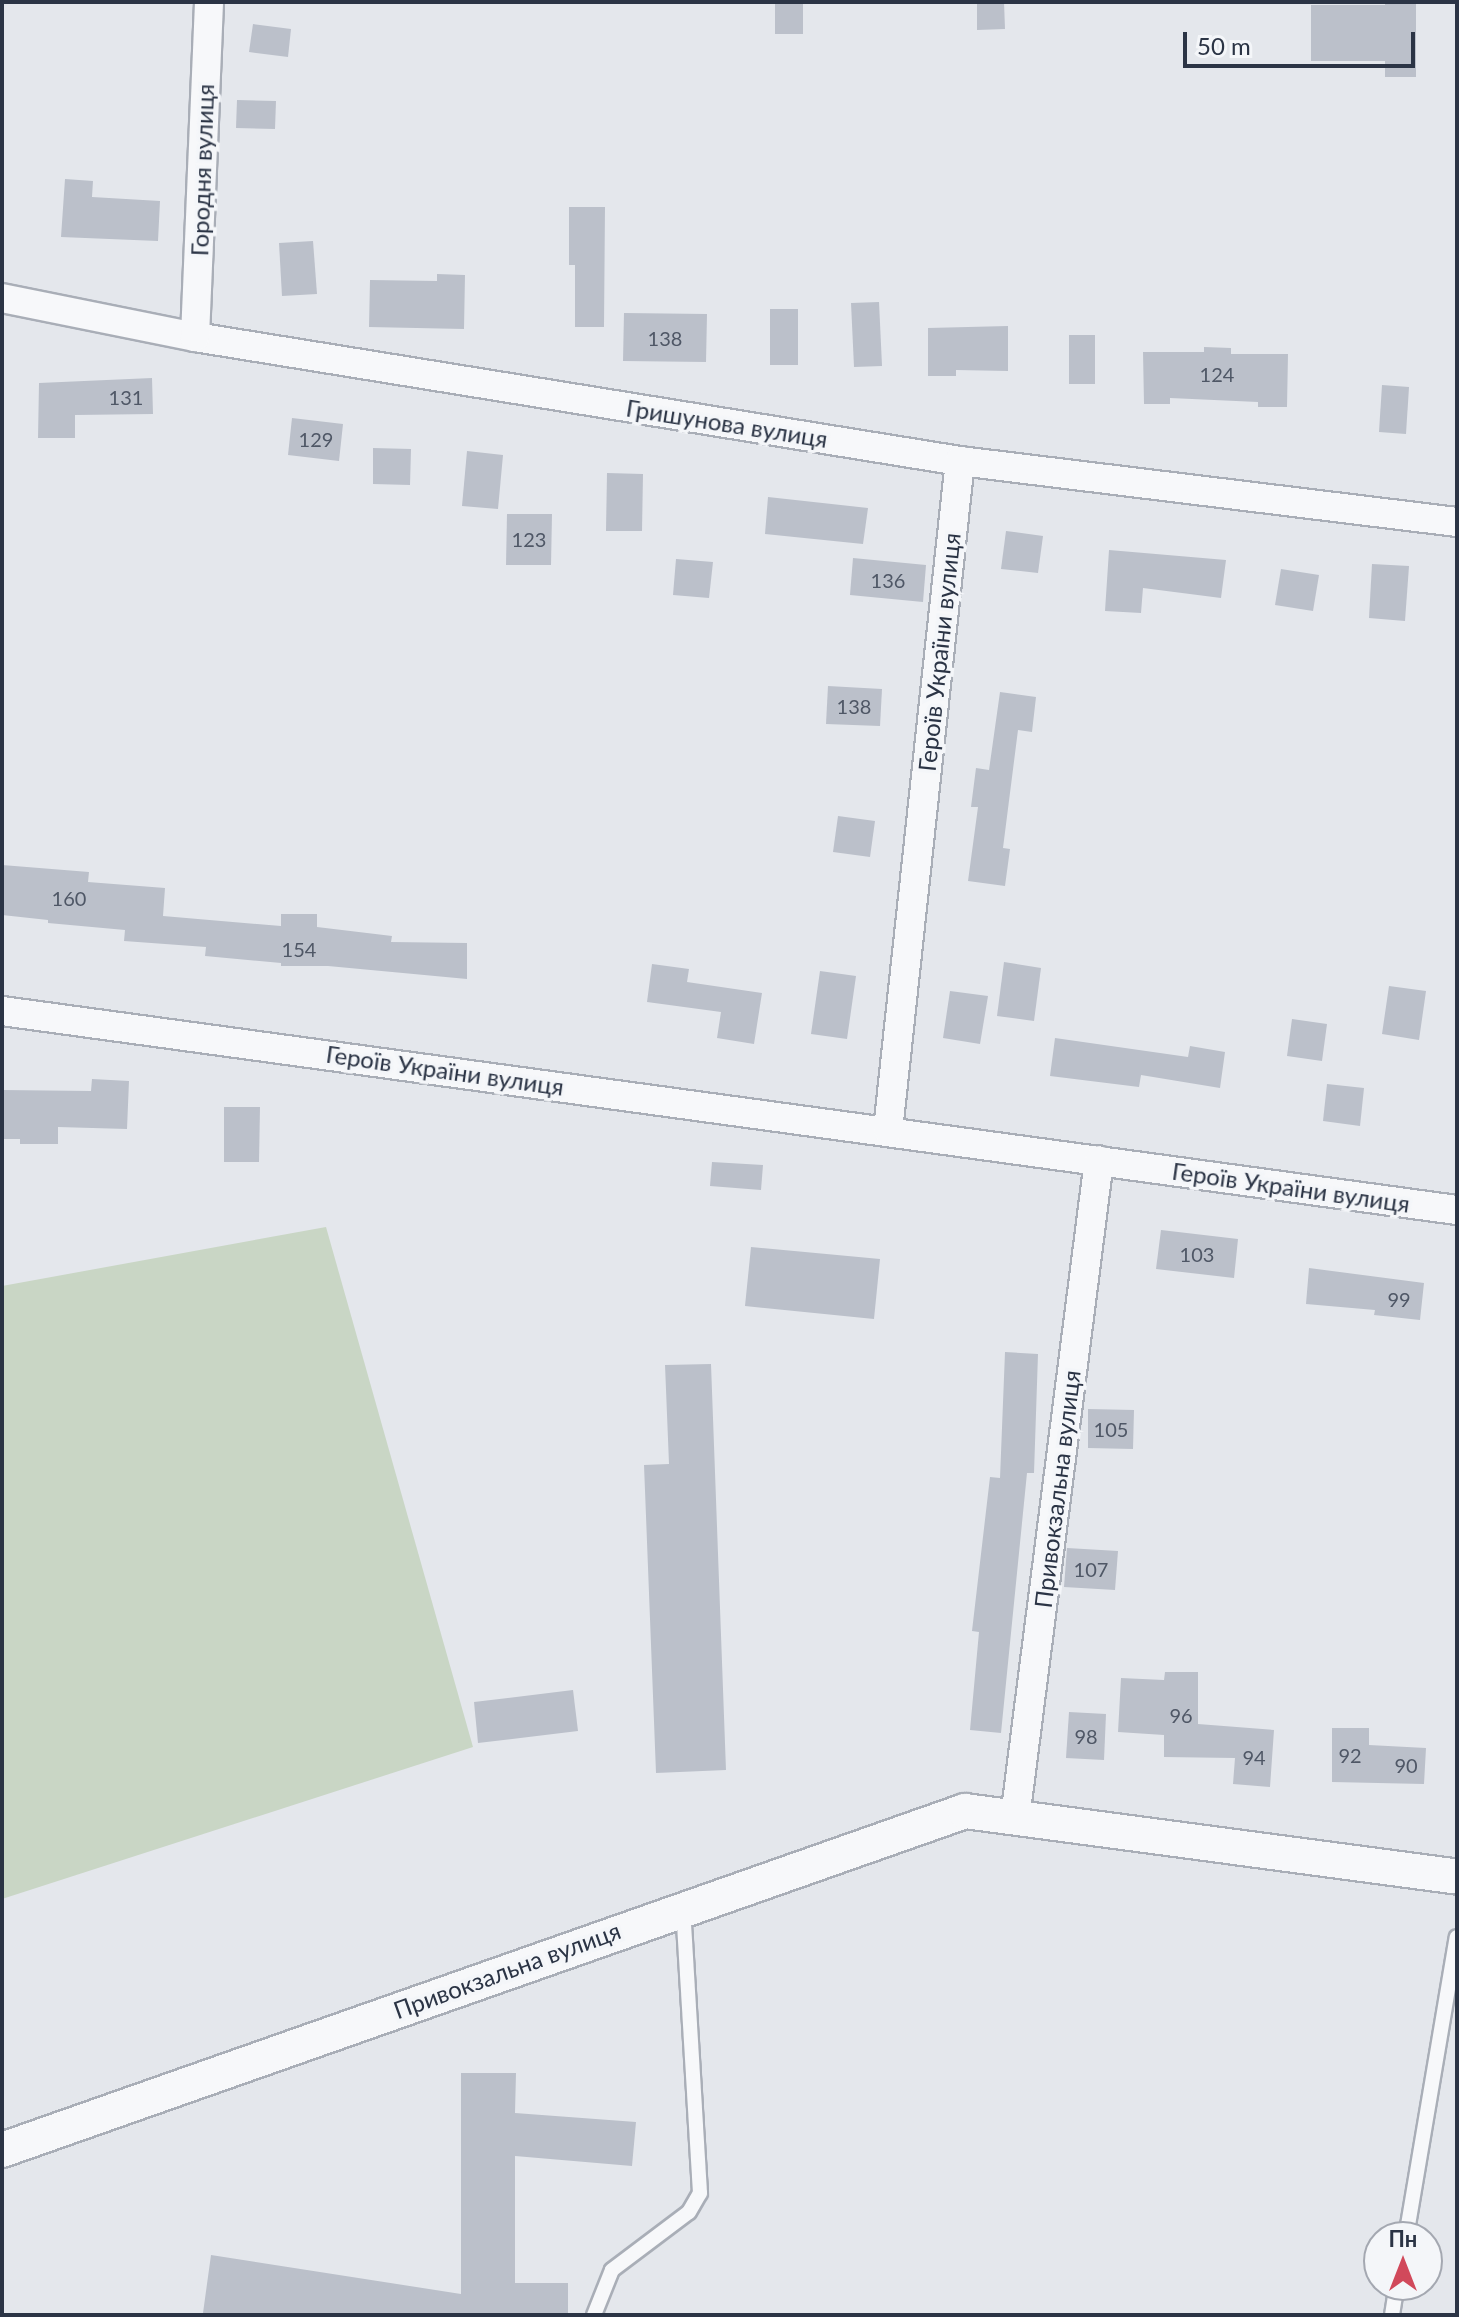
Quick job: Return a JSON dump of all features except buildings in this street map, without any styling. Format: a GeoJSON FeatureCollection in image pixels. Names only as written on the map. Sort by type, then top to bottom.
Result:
{"type":"FeatureCollection","features":[{"type":"Feature","properties":{"kind":"street","name":"Городня вулиця"},"geometry":{"type":"LineString","coordinates":[[195,337],[209,2]]}},
{"type":"Feature","properties":{"kind":"street","name":"Гришунова вулиця"},"geometry":{"type":"LineString","coordinates":[[2,298],[195,337],[960,461],[1457,522]]}},
{"type":"Feature","properties":{"kind":"street","name":"Героїв України вулиця"},"geometry":{"type":"LineString","coordinates":[[888,1130],[960,461]]}},
{"type":"Feature","properties":{"kind":"street","name":"Героїв України вулиця"},"geometry":{"type":"LineString","coordinates":[[2,1011],[1457,1210]]}},
{"type":"Feature","properties":{"kind":"street","name":"Привокзальна вулиця"},"geometry":{"type":"LineString","coordinates":[[1015,1818],[1099,1160]]}},
{"type":"Feature","properties":{"kind":"street","name":"Привокзальна вулиця"},"geometry":{"type":"LineString","coordinates":[[2,2150],[965,1811],[1457,1877]]}},
{"type":"Feature","properties":{"kind":"lane"},"geometry":{"type":"LineString","coordinates":[[594,2315],[612,2270],[689,2212],[700,2193],[683,1908]]}},
{"type":"Feature","properties":{"kind":"lane"},"geometry":{"type":"LineString","coordinates":[[1409,2221],[1457,1937]]}},
{"type":"Feature","properties":{"kind":"green space"},"geometry":{"type":"Polygon","coordinates":[[[326,1227],[473,1747],[2,1899],[2,1286],[326,1227]]]}}]}
